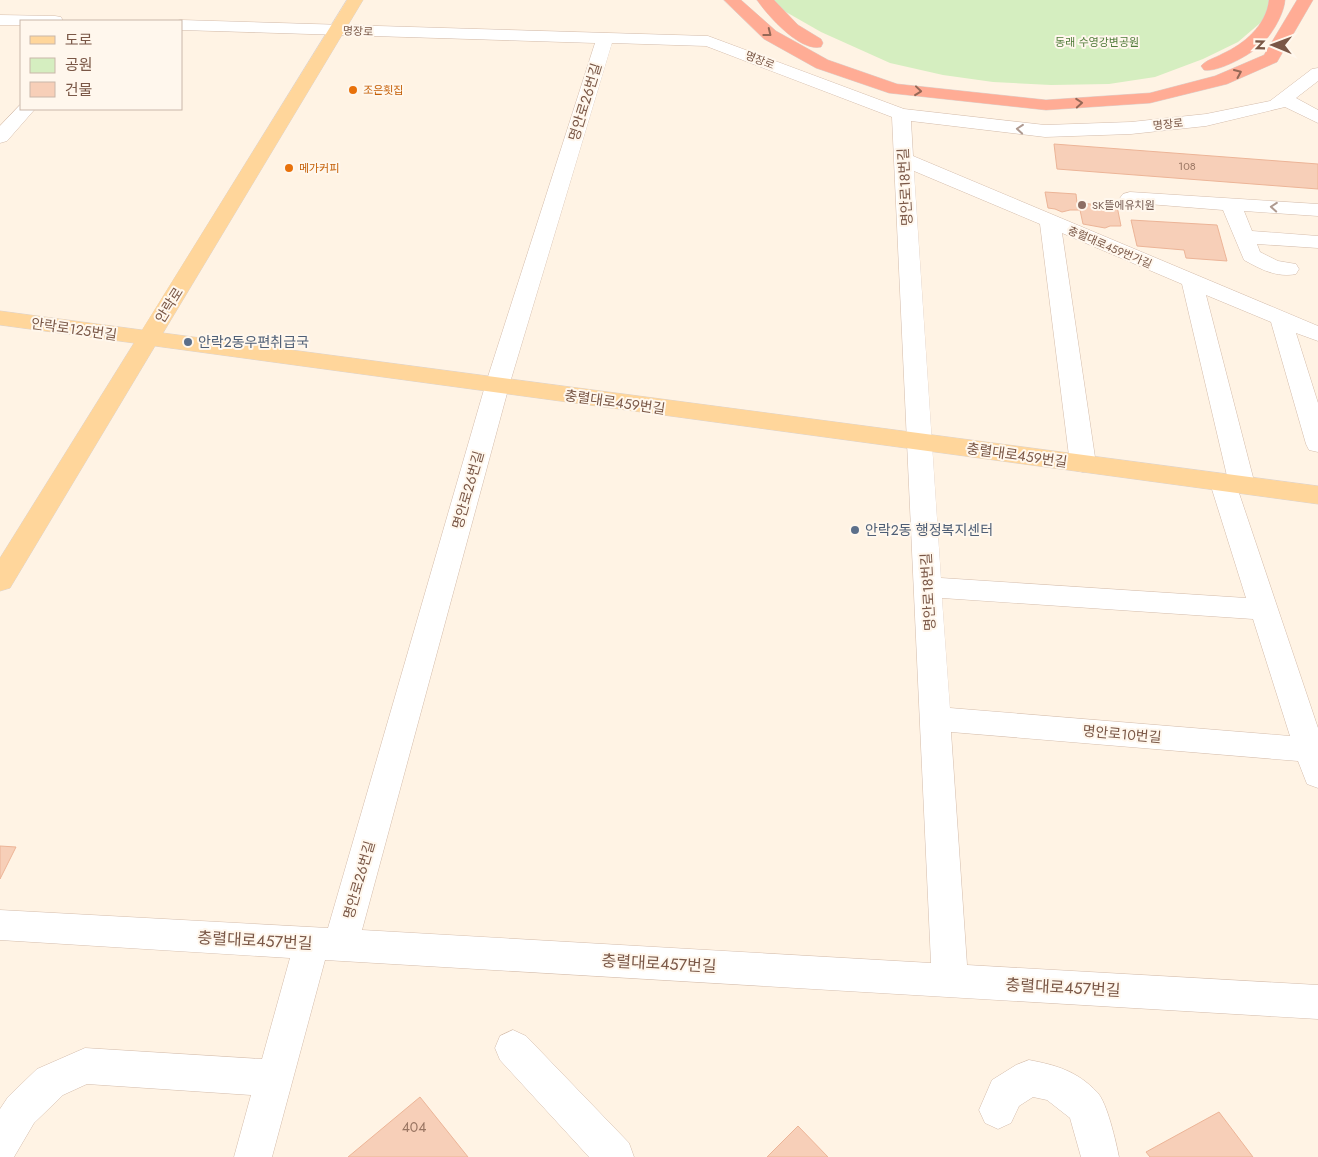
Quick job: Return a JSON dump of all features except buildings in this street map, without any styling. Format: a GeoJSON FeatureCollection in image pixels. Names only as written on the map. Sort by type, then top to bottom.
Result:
{"type":"FeatureCollection","features":[{"type":"Feature","properties":{"kind":"highway"},"geometry":{"type":"LineString","coordinates":[[732,0],[770,35],[822,64],[894,89],[1046,106],[1150,98],[1221,80],[1271,58],[1305,0]]}},
{"type":"Feature","properties":{"kind":"highway"},"geometry":{"type":"LineString","coordinates":[[765,0],[792,29],[833,54],[898,73],[998,86],[1080,90],[1159,83],[1197,72],[1230,58],[1258,40],[1276,9],[1277,0]]}},
{"type":"Feature","properties":{"kind":"main road","name":"안락로"},"geometry":{"type":"LineString","coordinates":[[0,581],[355,0]]}},
{"type":"Feature","properties":{"kind":"main road","name":"안락로125번길"},"geometry":{"type":"LineString","coordinates":[[0,318],[148,339]]}},
{"type":"Feature","properties":{"kind":"main road","name":"충렬대로459번길"},"geometry":{"type":"LineString","coordinates":[[148,339],[1318,496]]}},
{"type":"Feature","properties":{"kind":"street"},"geometry":{"type":"LineString","coordinates":[[0,20],[20,20]]}},
{"type":"Feature","properties":{"kind":"street","name":"명장로"},"geometry":{"type":"LineString","coordinates":[[182,25],[708,40],[901,114],[1045,131],[1121,129],[1206,120],[1276,105],[1318,73]]}},
{"type":"Feature","properties":{"kind":"street","name":"명안로26번길"},"geometry":{"type":"LineString","coordinates":[[253,1157],[275,1078],[326,944],[605,38]]}},
{"type":"Feature","properties":{"kind":"street"},"geometry":{"type":"LineString","coordinates":[[1283,100],[1318,117]]}},
{"type":"Feature","properties":{"kind":"street"},"geometry":{"type":"LineString","coordinates":[[0,137],[25,110]]}},
{"type":"Feature","properties":{"kind":"street","name":"명안로18번길"},"geometry":{"type":"LineString","coordinates":[[901,114],[950,980]]}},
{"type":"Feature","properties":{"kind":"street","name":"충렬대로459번가길"},"geometry":{"type":"LineString","coordinates":[[903,159],[1318,334]]}},
{"type":"Feature","properties":{"kind":"street"},"geometry":{"type":"LineString","coordinates":[[1130,198],[1318,210]]}},
{"type":"Feature","properties":{"kind":"street"},"geometry":{"type":"LineString","coordinates":[[1231,204],[1251,256],[1273,267],[1288,269]]}},
{"type":"Feature","properties":{"kind":"street","name":"충렬대로459번길"},"geometry":{"type":"LineString","coordinates":[[1050,222],[1083,464]]}},
{"type":"Feature","properties":{"kind":"street"},"geometry":{"type":"LineString","coordinates":[[1243,237],[1318,242]]}},
{"type":"Feature","properties":{"kind":"street"},"geometry":{"type":"LineString","coordinates":[[1192,282],[1232,484]]}},
{"type":"Feature","properties":{"kind":"street"},"geometry":{"type":"LineString","coordinates":[[1281,319],[1318,444]]}},
{"type":"Feature","properties":{"kind":"street","name":"명안로10번길"},"geometry":{"type":"LineString","coordinates":[[935,719],[1314,762],[1264,609],[1232,484]]}},
{"type":"Feature","properties":{"kind":"street"},"geometry":{"type":"LineString","coordinates":[[927,587],[1264,609]]}},
{"type":"Feature","properties":{"kind":"street","name":"충렬대로457번길"},"geometry":{"type":"LineString","coordinates":[[0,925],[1318,1002]]}},
{"type":"Feature","properties":{"kind":"street"},"geometry":{"type":"LineString","coordinates":[[513,1048],[615,1157]]}},
{"type":"Feature","properties":{"kind":"street"},"geometry":{"type":"LineString","coordinates":[[0,1144],[21,1110],[50,1082],[85,1066],[275,1078]]}},
{"type":"Feature","properties":{"kind":"street"},"geometry":{"type":"LineString","coordinates":[[998,1110],[1005,1092],[1029,1078],[1056,1083],[1085,1106],[1094,1131],[1100,1157]]}},
{"type":"Feature","properties":{"kind":"green space","name":"동래 수영강변공원"},"geometry":{"type":"Polygon","coordinates":[[[765,0],[1271,0],[1266,18],[1238,42],[1203,59],[1155,77],[1109,84],[1051,85],[993,82],[943,75],[890,63],[821,32],[765,0]]]}},
{"type":"Feature","properties":{"kind":"place","name":"조은횟집"},"geometry":{"type":"Point","coordinates":[353,90]}},
{"type":"Feature","properties":{"kind":"place","name":"메가커피"},"geometry":{"type":"Point","coordinates":[289,168]}},
{"type":"Feature","properties":{"kind":"place","name":"SK뜰에유치원"},"geometry":{"type":"Point","coordinates":[1082,205]}},
{"type":"Feature","properties":{"kind":"place","name":"안락2동우편취급국"},"geometry":{"type":"Point","coordinates":[188,342]}},
{"type":"Feature","properties":{"kind":"place","name":"안락2동 행정복지센터"},"geometry":{"type":"Point","coordinates":[855,530]}}]}
